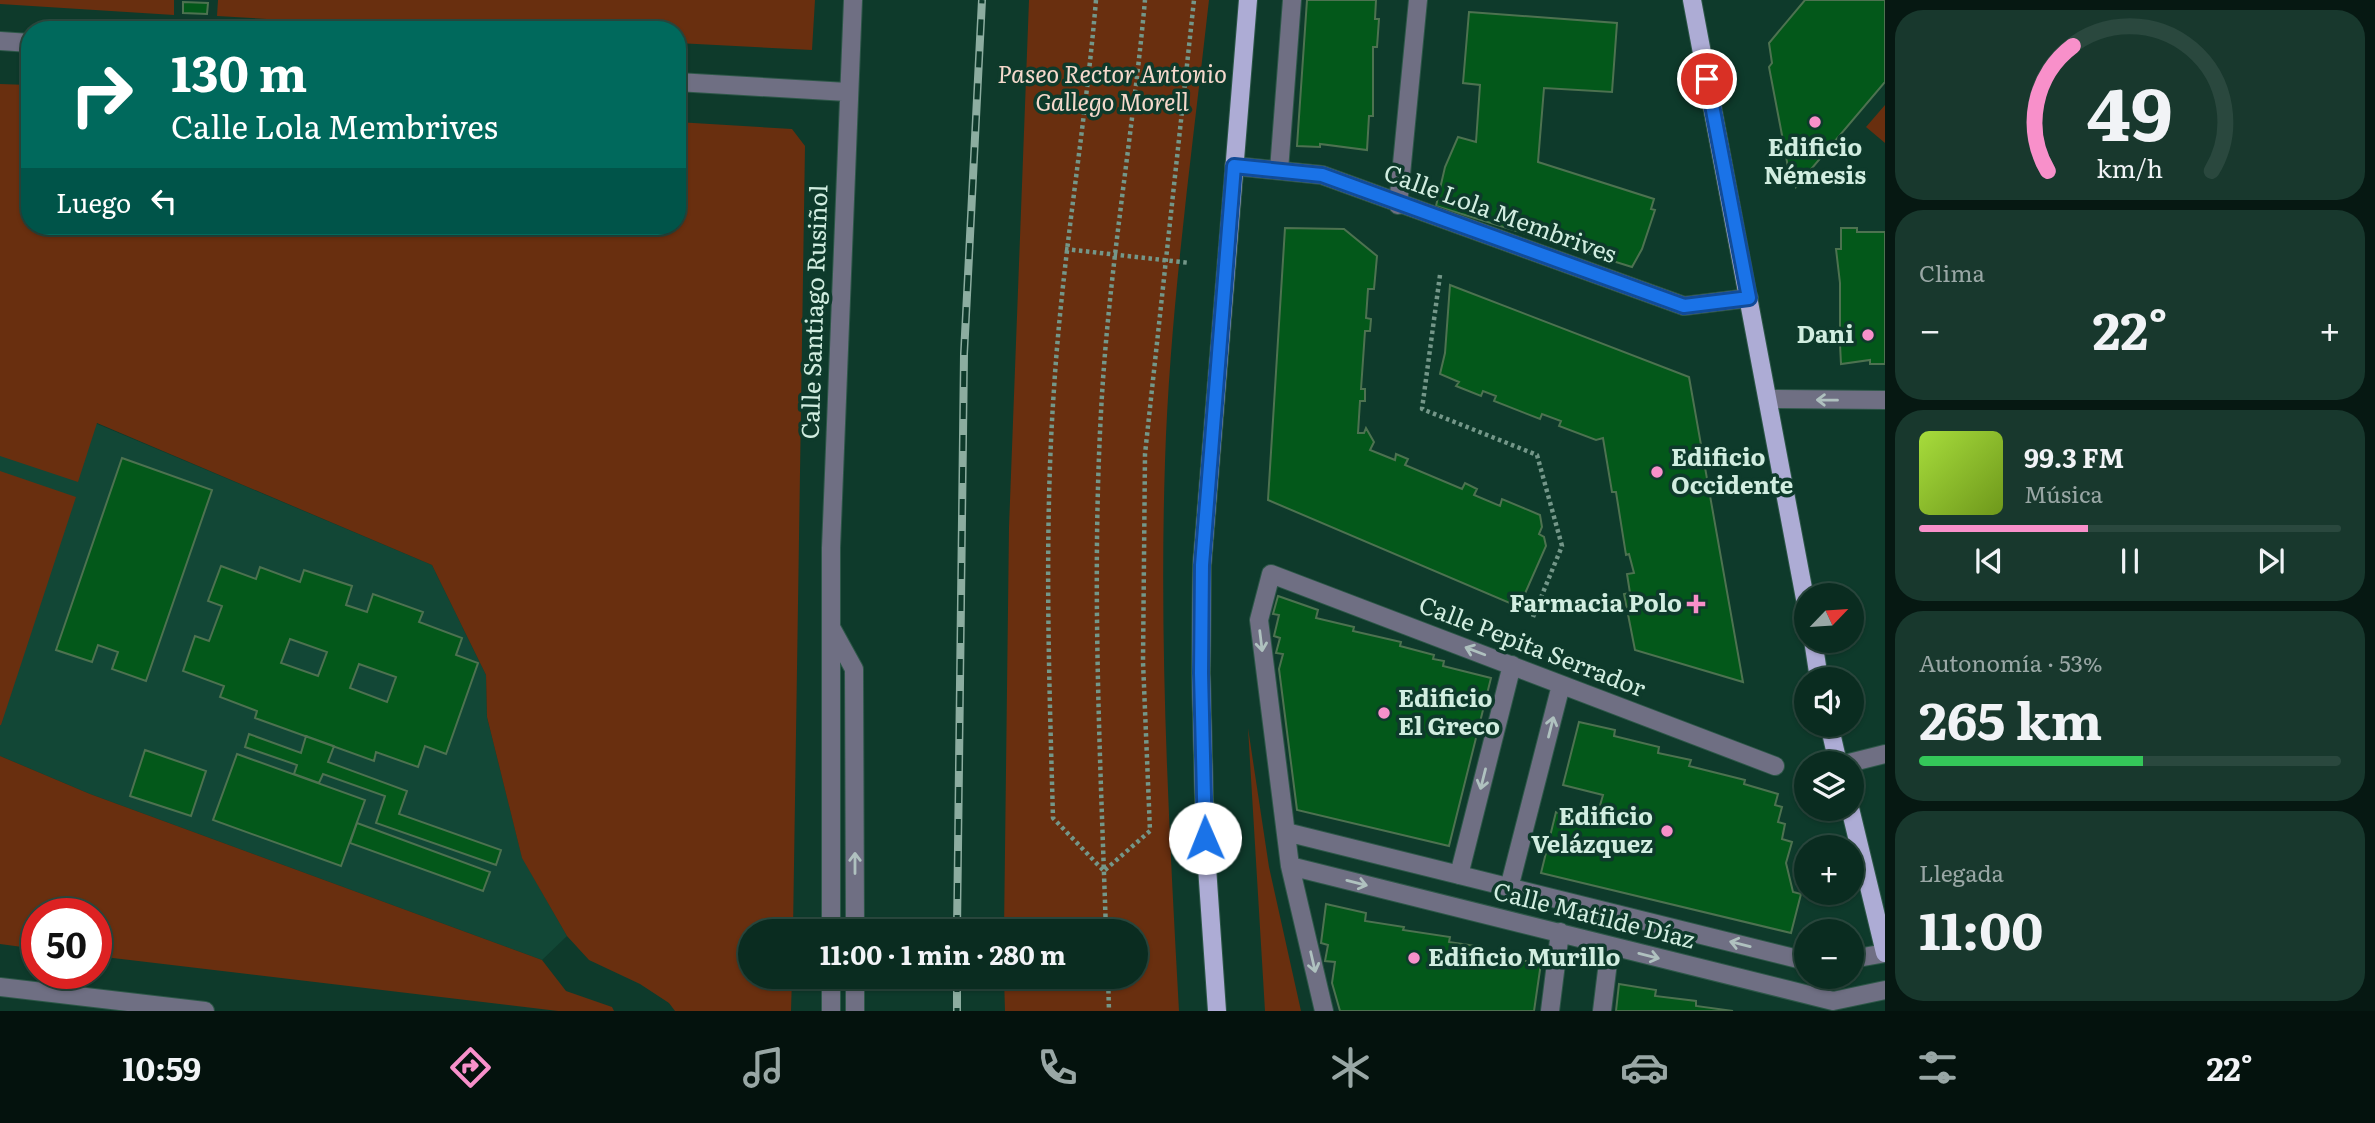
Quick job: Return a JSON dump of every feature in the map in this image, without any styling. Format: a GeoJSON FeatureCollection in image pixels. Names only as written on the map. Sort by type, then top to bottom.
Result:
{"type":"FeatureCollection","features":[{"type":"Feature","properties":{"kind":"main road"},"geometry":{"type":"LineString","coordinates":[[1217,1011],[1205,838],[1201,673],[1202,565],[1248,0]]}},
{"type":"Feature","properties":{"kind":"main road"},"geometry":{"type":"LineString","coordinates":[[1692,0],[1802,583]]}},
{"type":"Feature","properties":{"kind":"main road"},"geometry":{"type":"LineString","coordinates":[[1853,821],[1885,953]]}},
{"type":"Feature","properties":{"kind":"street","name":"Calle Santiago Rusiñol"},"geometry":{"type":"LineString","coordinates":[[831,919],[831,626],[847,92],[853,0]]}},
{"type":"Feature","properties":{"kind":"street"},"geometry":{"type":"LineString","coordinates":[[1279,170],[1292,0]]}},
{"type":"Feature","properties":{"kind":"street"},"geometry":{"type":"LineString","coordinates":[[1398,205],[1418,0]]}},
{"type":"Feature","properties":{"kind":"street"},"geometry":{"type":"LineString","coordinates":[[0,41],[21,42]]}},
{"type":"Feature","properties":{"kind":"street"},"geometry":{"type":"LineString","coordinates":[[686,83],[847,92]]}},
{"type":"Feature","properties":{"kind":"street","name":"Calle Lola Membrives"},"geometry":{"type":"LineString","coordinates":[[1234,166],[1322,175],[1398,205],[1684,306],[1749,298]]}},
{"type":"Feature","properties":{"kind":"street"},"geometry":{"type":"LineString","coordinates":[[1769,399],[1885,400]]}},
{"type":"Feature","properties":{"kind":"street","name":"Calle Pepita Serrador"},"geometry":{"type":"LineString","coordinates":[[1286,832],[1259,620],[1271,574],[1775,766]]}},
{"type":"Feature","properties":{"kind":"street","name":"Calle Santiago Rusiñol"},"geometry":{"type":"LineString","coordinates":[[831,626],[854,669],[855,919]]}},
{"type":"Feature","properties":{"kind":"street"},"geometry":{"type":"LineString","coordinates":[[1459,875],[1512,665]]}},
{"type":"Feature","properties":{"kind":"street","name":"Calle Matilde Díaz"},"geometry":{"type":"LineString","coordinates":[[1509,888],[1561,685]]}},
{"type":"Feature","properties":{"kind":"street"},"geometry":{"type":"LineString","coordinates":[[1864,759],[1885,754]]}},
{"type":"Feature","properties":{"kind":"street"},"geometry":{"type":"LineString","coordinates":[[1286,832],[1290,866],[1324,1011]]}},
{"type":"Feature","properties":{"kind":"street","name":"Calle Matilde Díaz"},"geometry":{"type":"LineString","coordinates":[[1286,832],[1794,958]]}},
{"type":"Feature","properties":{"kind":"street","name":"Calle Matilde Díaz"},"geometry":{"type":"LineString","coordinates":[[1290,866],[1833,1001],[1885,989]]}},
{"type":"Feature","properties":{"kind":"street"},"geometry":{"type":"LineString","coordinates":[[1550,1011],[1560,932]]}},
{"type":"Feature","properties":{"kind":"street"},"geometry":{"type":"LineString","coordinates":[[1602,1011],[1610,946]]}},
{"type":"Feature","properties":{"kind":"street"},"geometry":{"type":"LineString","coordinates":[[1864,957],[1885,953]]}},
{"type":"Feature","properties":{"kind":"street"},"geometry":{"type":"LineString","coordinates":[[0,986],[205,1011]]}},
{"type":"Feature","properties":{"kind":"street"},"geometry":{"type":"LineString","coordinates":[[831,989],[831,1011]]}},
{"type":"Feature","properties":{"kind":"street"},"geometry":{"type":"LineString","coordinates":[[855,989],[855,1011]]}},
{"type":"Feature","properties":{"kind":"path"},"geometry":{"type":"LineString","coordinates":[[1096,0],[1065,249],[1054,391],[1046,576],[1053,818],[1104,870]]}},
{"type":"Feature","properties":{"kind":"path"},"geometry":{"type":"LineString","coordinates":[[1106,919],[1097,577],[1102,396],[1114,255],[1145,0]]}},
{"type":"Feature","properties":{"kind":"path"},"geometry":{"type":"LineString","coordinates":[[1104,870],[1150,831],[1143,662],[1145,454],[1163,260],[1194,0]]}},
{"type":"Feature","properties":{"kind":"path"},"geometry":{"type":"LineString","coordinates":[[1065,249],[1190,263]]}},
{"type":"Feature","properties":{"kind":"path"},"geometry":{"type":"LineString","coordinates":[[1440,275],[1422,409],[1537,455],[1562,546],[1533,617]]}},
{"type":"Feature","properties":{"kind":"path"},"geometry":{"type":"LineString","coordinates":[[1108,989],[1109,1011]]}},
{"type":"Feature","properties":{"kind":"shaded area"},"geometry":{"type":"Polygon","coordinates":[[[0,383],[432,565],[486,675],[487,717],[522,857],[567,936],[542,960],[90,794],[0,756],[0,383]]]}},
{"type":"Feature","properties":{"kind":"green space"},"geometry":{"type":"Polygon","coordinates":[[[0,0],[174,0],[174,15],[0,4],[0,0]]]}},
{"type":"Feature","properties":{"kind":"green space"},"geometry":{"type":"Polygon","coordinates":[[[218,0],[815,0],[812,50],[686,43],[686,21],[301,21],[217,16],[218,0]]]}},
{"type":"Feature","properties":{"kind":"green space","name":"Paseo Rector Antonio Gallego Morell"},"geometry":{"type":"Polygon","coordinates":[[[1029,0],[1209,0],[1177,288],[1165,462],[1164,668],[1179,1011],[1005,1011],[1004,989],[1148,989],[1148,919],[1004,919],[1009,527],[1029,0]]]}},
{"type":"Feature","properties":{"kind":"green space"},"geometry":{"type":"Polygon","coordinates":[[[0,84],[21,85],[21,235],[686,235],[686,123],[792,129],[805,146],[793,919],[738,919],[738,989],[792,989],[791,1011],[675,1011],[669,1003],[640,984],[589,960],[567,936],[522,858],[487,717],[486,675],[432,565],[97,423],[78,482],[0,456],[0,84]]]}},
{"type":"Feature","properties":{"kind":"green space"},"geometry":{"type":"Polygon","coordinates":[[[1885,105],[1885,143],[1866,127],[1885,105]]]}},
{"type":"Feature","properties":{"kind":"green space"},"geometry":{"type":"Polygon","coordinates":[[[0,471],[76,497],[1,725],[0,725],[0,471]]]}},
{"type":"Feature","properties":{"kind":"green space"},"geometry":{"type":"Polygon","coordinates":[[[1248,728],[1269,867],[1301,1011],[1265,1011],[1248,728]]]}},
{"type":"Feature","properties":{"kind":"green space"},"geometry":{"type":"Polygon","coordinates":[[[0,756],[90,794],[542,960],[566,991],[612,1007],[614,1011],[558,1011],[112,958],[112,898],[21,898],[21,947],[0,944],[0,756]]]}},
{"type":"Feature","properties":{"kind":"building"},"geometry":{"type":"Polygon","coordinates":[[[1307,0],[1376,0],[1375,19],[1379,19],[1377,47],[1373,47],[1373,116],[1369,116],[1367,150],[1320,144],[1320,147],[1297,146],[1307,0]]]}},
{"type":"Feature","properties":{"kind":"building","name":"Edificio Némesis"},"geometry":{"type":"Polygon","coordinates":[[[1805,0],[1885,0],[1885,82],[1796,187],[1793,170],[1789,174],[1769,67],[1772,63],[1769,43],[1805,0]]]}},
{"type":"Feature","properties":{"kind":"building"},"geometry":{"type":"Polygon","coordinates":[[[183,2],[208,3],[207,14],[183,13],[183,2]]]}},
{"type":"Feature","properties":{"kind":"building"},"geometry":{"type":"Polygon","coordinates":[[[1469,12],[1617,23],[1612,92],[1544,88],[1538,162],[1654,199],[1651,209],[1655,210],[1642,249],[1632,267],[1436,206],[1445,167],[1458,137],[1476,142],[1480,85],[1463,83],[1469,12]]]}},
{"type":"Feature","properties":{"kind":"building"},"geometry":{"type":"Polygon","coordinates":[[[1285,228],[1344,229],[1377,256],[1374,289],[1368,289],[1366,318],[1371,319],[1370,331],[1365,331],[1361,389],[1365,389],[1365,401],[1360,401],[1358,433],[1364,433],[1366,428],[1374,442],[1370,450],[1395,460],[1396,454],[1408,459],[1405,465],[1462,489],[1465,483],[1477,489],[1474,495],[1500,506],[1502,499],[1540,515],[1542,527],[1539,534],[1544,537],[1546,546],[1519,607],[1268,500],[1285,228]]]}},
{"type":"Feature","properties":{"kind":"building"},"geometry":{"type":"Polygon","coordinates":[[[1841,228],[1857,228],[1857,232],[1885,232],[1885,364],[1870,364],[1870,360],[1841,364],[1840,344],[1836,344],[1837,328],[1840,329],[1840,283],[1836,249],[1841,249],[1841,228]]]}},
{"type":"Feature","properties":{"kind":"building","name":"Edificio Occidente"},"geometry":{"type":"Polygon","coordinates":[[[1450,285],[1689,377],[1743,682],[1635,650],[1624,594],[1630,593],[1627,574],[1634,573],[1629,554],[1626,555],[1616,492],[1612,492],[1603,438],[1596,440],[1559,426],[1561,421],[1542,414],[1540,419],[1494,401],[1496,396],[1483,391],[1481,396],[1456,386],[1459,382],[1440,374],[1445,353],[1450,285]]]}},
{"type":"Feature","properties":{"kind":"building"},"geometry":{"type":"Polygon","coordinates":[[[122,458],[212,490],[146,681],[112,669],[118,652],[98,645],[92,662],[56,650],[122,458]]]}},
{"type":"Feature","properties":{"kind":"building"},"geometry":{"type":"Polygon","coordinates":[[[221,566],[256,579],[260,567],[300,582],[304,570],[352,586],[346,605],[367,612],[373,594],[423,612],[419,622],[462,638],[456,655],[478,663],[446,754],[425,746],[418,767],[376,752],[374,761],[255,718],[257,711],[220,697],[224,686],[183,671],[195,636],[209,641],[222,606],[208,601],[221,566]],[[290,639],[281,663],[318,676],[327,652],[290,639]],[[359,664],[350,688],[387,702],[396,677],[359,664]]]}},
{"type":"Feature","properties":{"kind":"building","name":"Edificio El Greco"},"geometry":{"type":"Polygon","coordinates":[[[1278,596],[1318,610],[1316,618],[1354,627],[1353,631],[1401,642],[1400,646],[1434,655],[1433,659],[1444,661],[1443,666],[1491,678],[1449,846],[1297,810],[1279,669],[1283,654],[1276,653],[1280,638],[1274,636],[1279,615],[1273,614],[1278,596]]]}},
{"type":"Feature","properties":{"kind":"building","name":"Edificio Velázquez"},"geometry":{"type":"Polygon","coordinates":[[[1579,722],[1615,730],[1614,736],[1659,747],[1658,753],[1691,760],[1689,766],[1745,780],[1744,784],[1778,794],[1775,805],[1782,807],[1778,822],[1785,824],[1782,839],[1792,842],[1786,863],[1794,892],[1794,905],[1798,905],[1791,933],[1541,873],[1556,812],[1587,820],[1589,814],[1597,816],[1603,795],[1563,785],[1579,722]]]}},
{"type":"Feature","properties":{"kind":"building"},"geometry":{"type":"Polygon","coordinates":[[[249,734],[301,753],[306,736],[334,746],[328,762],[407,791],[399,814],[501,850],[496,865],[376,823],[385,796],[323,774],[319,783],[294,774],[297,765],[245,747],[249,734]]]}},
{"type":"Feature","properties":{"kind":"building"},"geometry":{"type":"Polygon","coordinates":[[[145,750],[206,771],[191,816],[130,796],[145,750]]]}},
{"type":"Feature","properties":{"kind":"building"},"geometry":{"type":"Polygon","coordinates":[[[237,754],[365,800],[341,866],[213,820],[237,754]]]}},
{"type":"Feature","properties":{"kind":"building"},"geometry":{"type":"Polygon","coordinates":[[[357,823],[490,872],[483,891],[350,843],[357,823]]]}},
{"type":"Feature","properties":{"kind":"building","name":"Edificio Murillo"},"geometry":{"type":"Polygon","coordinates":[[[1326,904],[1366,913],[1365,921],[1450,937],[1449,942],[1483,947],[1482,955],[1541,963],[1534,1011],[1340,1011],[1332,983],[1335,962],[1325,961],[1328,945],[1321,943],[1326,904]]]}},
{"type":"Feature","properties":{"kind":"building"},"geometry":{"type":"Polygon","coordinates":[[[1619,984],[1656,990],[1655,996],[1696,1001],[1696,1006],[1733,1011],[1616,1011],[1619,984]]]}},
{"type":"Feature","properties":{"kind":"railway"},"geometry":{"type":"LineString","coordinates":[[957,919],[964,354],[982,0]]}},
{"type":"Feature","properties":{"kind":"railway"},"geometry":{"type":"LineString","coordinates":[[957,989],[957,1011]]}},
{"type":"Feature","properties":{"kind":"place","name":"Edificio Némesis"},"geometry":{"type":"Point","coordinates":[1815,122]}},
{"type":"Feature","properties":{"kind":"place","name":"Dani"},"geometry":{"type":"Point","coordinates":[1868,335]}},
{"type":"Feature","properties":{"kind":"place","name":"Edificio Occidente"},"geometry":{"type":"Point","coordinates":[1657,472]}},
{"type":"Feature","properties":{"kind":"place","name":"Farmacia Polo"},"geometry":{"type":"Point","coordinates":[1696,604]}},
{"type":"Feature","properties":{"kind":"place","name":"Edificio El Greco"},"geometry":{"type":"Point","coordinates":[1384,713]}},
{"type":"Feature","properties":{"kind":"place","name":"Edificio Velázquez"},"geometry":{"type":"Point","coordinates":[1667,831]}},
{"type":"Feature","properties":{"kind":"place","name":"Edificio Murillo"},"geometry":{"type":"Point","coordinates":[1414,958]}},
{"type":"Feature","properties":{"kind":"route"},"geometry":{"type":"LineString","coordinates":[[1205,838],[1201,673],[1202,565],[1234,166],[1322,175],[1398,205],[1684,306],[1749,298],[1707,79]]}}]}
